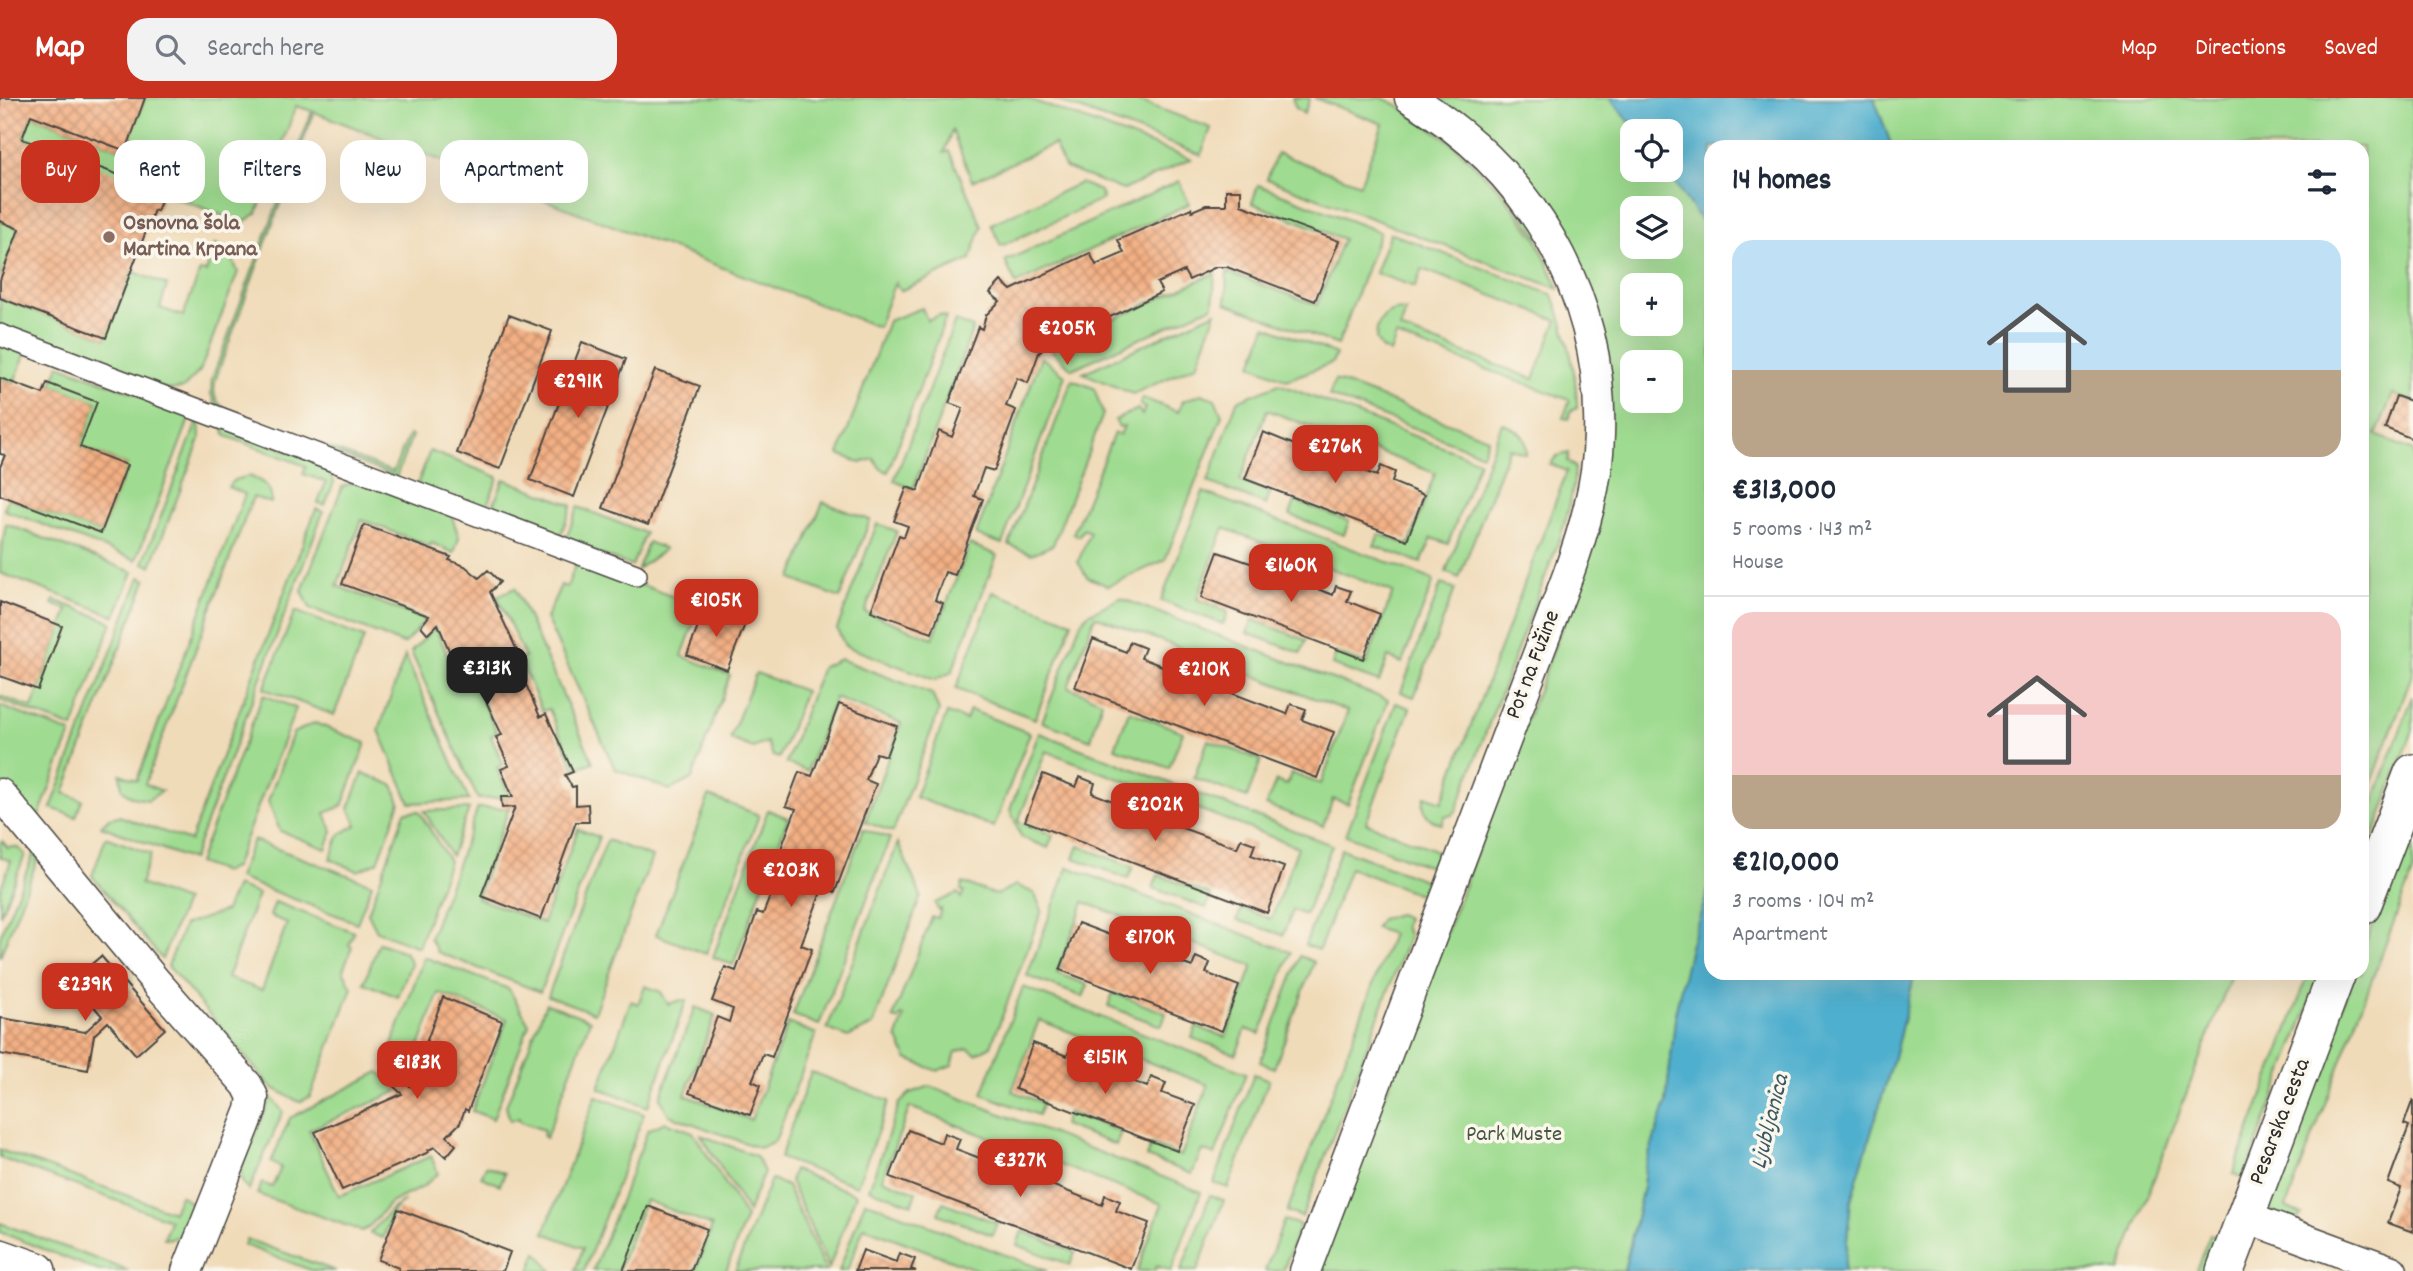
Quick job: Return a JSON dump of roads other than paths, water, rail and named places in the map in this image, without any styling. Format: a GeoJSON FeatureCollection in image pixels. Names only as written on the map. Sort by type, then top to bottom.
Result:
{"type":"FeatureCollection","features":[{"type":"Feature","properties":{"kind":"street","name":"Pot na Fužine"},"geometry":{"type":"LineString","coordinates":[[1305,1271],[1568,575],[1592,497],[1600,436],[1597,384],[1589,338],[1570,279],[1552,241],[1529,204],[1493,162],[1454,127],[1410,98]]}},
{"type":"Feature","properties":{"kind":"street"},"geometry":{"type":"LineString","coordinates":[[0,335],[636,575]]}},
{"type":"Feature","properties":{"kind":"street"},"geometry":{"type":"LineString","coordinates":[[2369,888],[2413,773]]}},
{"type":"Feature","properties":{"kind":"street"},"geometry":{"type":"LineString","coordinates":[[0,794],[157,983],[247,1085],[253,1097],[251,1110],[187,1271]]}},
{"type":"Feature","properties":{"kind":"street","name":"Pesarska cesta"},"geometry":{"type":"LineString","coordinates":[[2225,1271],[2334,980]]}},
{"type":"Feature","properties":{"kind":"street"},"geometry":{"type":"LineString","coordinates":[[2245,1217],[2392,1271]]}},
{"type":"Feature","properties":{"kind":"street"},"geometry":{"type":"LineString","coordinates":[[0,1258],[37,1271]]}},
{"type":"Feature","properties":{"kind":"water"},"geometry":{"type":"Polygon","coordinates":[[[1609,98],[1874,98],[1889,140],[1704,140],[1704,225],[1674,182],[1683,182],[1683,119],[1627,119],[1609,98]]]}},
{"type":"Feature","properties":{"kind":"water","name":"Ljubljanica"},"geometry":{"type":"Polygon","coordinates":[[[1704,903],[1704,980],[1913,980],[1894,1057],[1851,1200],[1844,1271],[1624,1271],[1645,1167],[1666,1103],[1676,1010],[1691,943],[1704,903]]]}},
{"type":"Feature","properties":{"kind":"place","name":"Osnovna šola Martina Krpana"},"geometry":{"type":"Point","coordinates":[109,237]}},
{"type":"Feature","properties":{"kind":"park label","name":"Park Muste"},"geometry":{"type":"Point","coordinates":[1514,1135]}}]}
